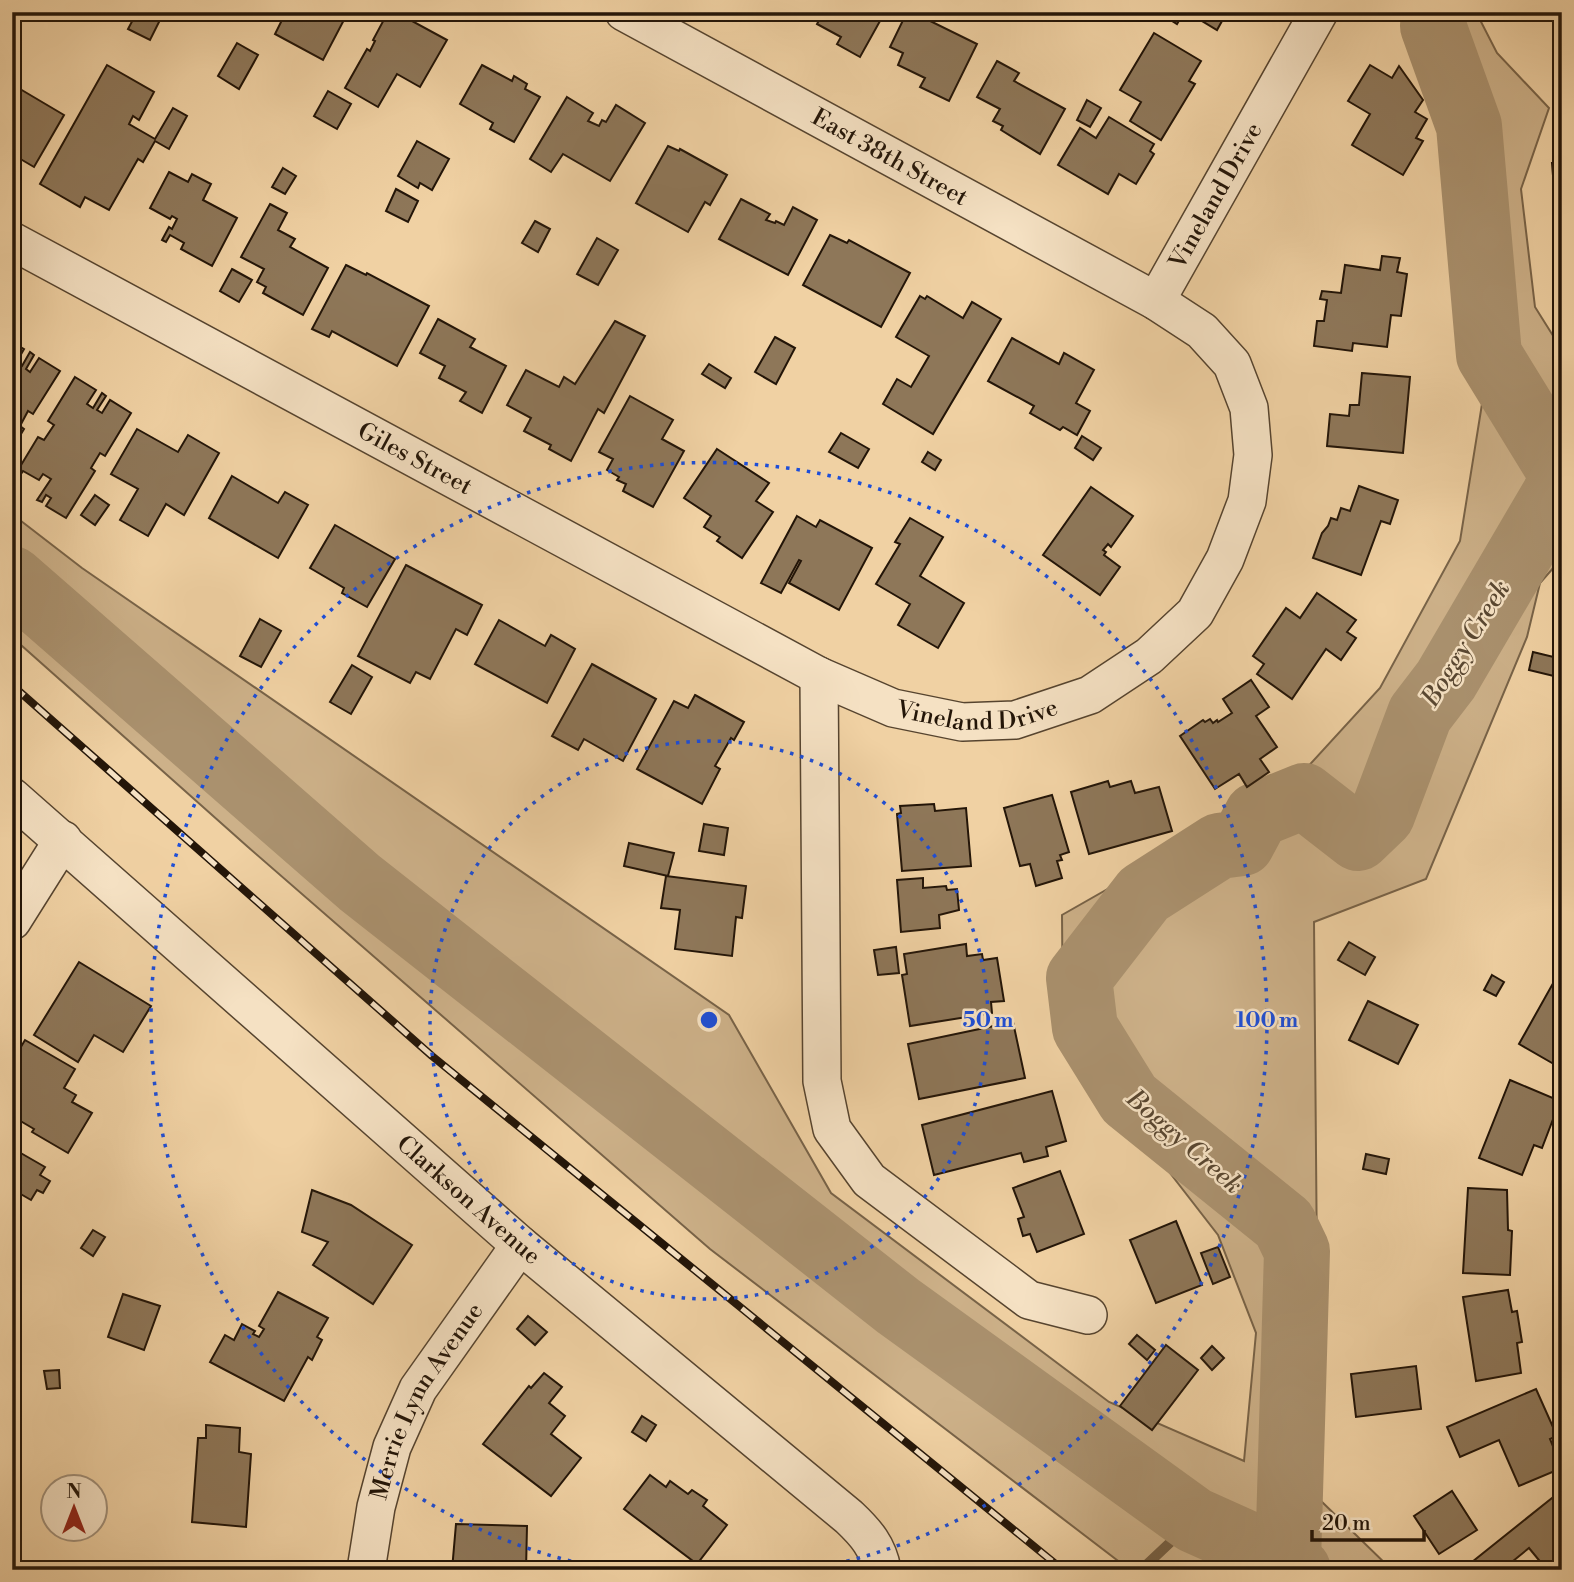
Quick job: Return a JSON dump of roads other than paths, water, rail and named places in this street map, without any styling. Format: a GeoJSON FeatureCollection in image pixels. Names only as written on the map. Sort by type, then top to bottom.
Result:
{"type":"FeatureCollection","features":[{"type":"Feature","properties":{"kind":"street","name":"East 38th Street"},"geometry":{"type":"LineString","coordinates":[[624,12],[1156,301]]}},
{"type":"Feature","properties":{"kind":"street","name":"Vineland Drive"},"geometry":{"type":"LineString","coordinates":[[819,676],[892,708],[962,722],[1015,720],[1090,695],[1149,656],[1195,613],[1225,559],[1247,501],[1252,455],[1249,408],[1232,364],[1202,331],[1156,301],[1318,12]]}},
{"type":"Feature","properties":{"kind":"street","name":"Giles Street"},"geometry":{"type":"LineString","coordinates":[[12,241],[819,676]]}},
{"type":"Feature","properties":{"kind":"street"},"geometry":{"type":"LineString","coordinates":[[819,676],[822,1081],[832,1129],[869,1180],[1029,1300],[1088,1315]]}},
{"type":"Feature","properties":{"kind":"street","name":"Clarkson Avenue"},"geometry":{"type":"LineString","coordinates":[[12,796],[520,1245],[849,1517],[867,1535],[881,1562]]}},
{"type":"Feature","properties":{"kind":"street"},"geometry":{"type":"LineString","coordinates":[[12,920],[63,840]]}},
{"type":"Feature","properties":{"kind":"street","name":"Merrie Lynn Avenue"},"geometry":{"type":"LineString","coordinates":[[366,1570],[376,1507],[392,1447],[418,1389],[520,1245]]}},
{"type":"Feature","properties":{"kind":"waterway","name":"Boggy Creek"},"geometry":{"type":"LineString","coordinates":[[1434,12],[1433,26],[1469,126],[1489,355],[1562,474]]}},
{"type":"Feature","properties":{"kind":"waterway","name":"Boggy Creek"},"geometry":{"type":"LineString","coordinates":[[1288,1562],[1297,1251],[1284,1224],[1129,1099],[1085,1028],[1079,978],[1144,894],[1219,846],[1242,843],[1257,815],[1304,796],[1358,838],[1382,815],[1420,714],[1446,680],[1562,482]]}},
{"type":"Feature","properties":{"kind":"waterway"},"geometry":{"type":"LineString","coordinates":[[12,579],[360,883],[898,1306],[1194,1520],[1288,1562],[1298,1570]]}},
{"type":"Feature","properties":{"kind":"waterway"},"geometry":{"type":"LineString","coordinates":[[1141,1570],[1194,1520]]}},
{"type":"Feature","properties":{"kind":"railway"},"geometry":{"type":"LineString","coordinates":[[12,685],[432,1056],[1063,1570]]}}]}
